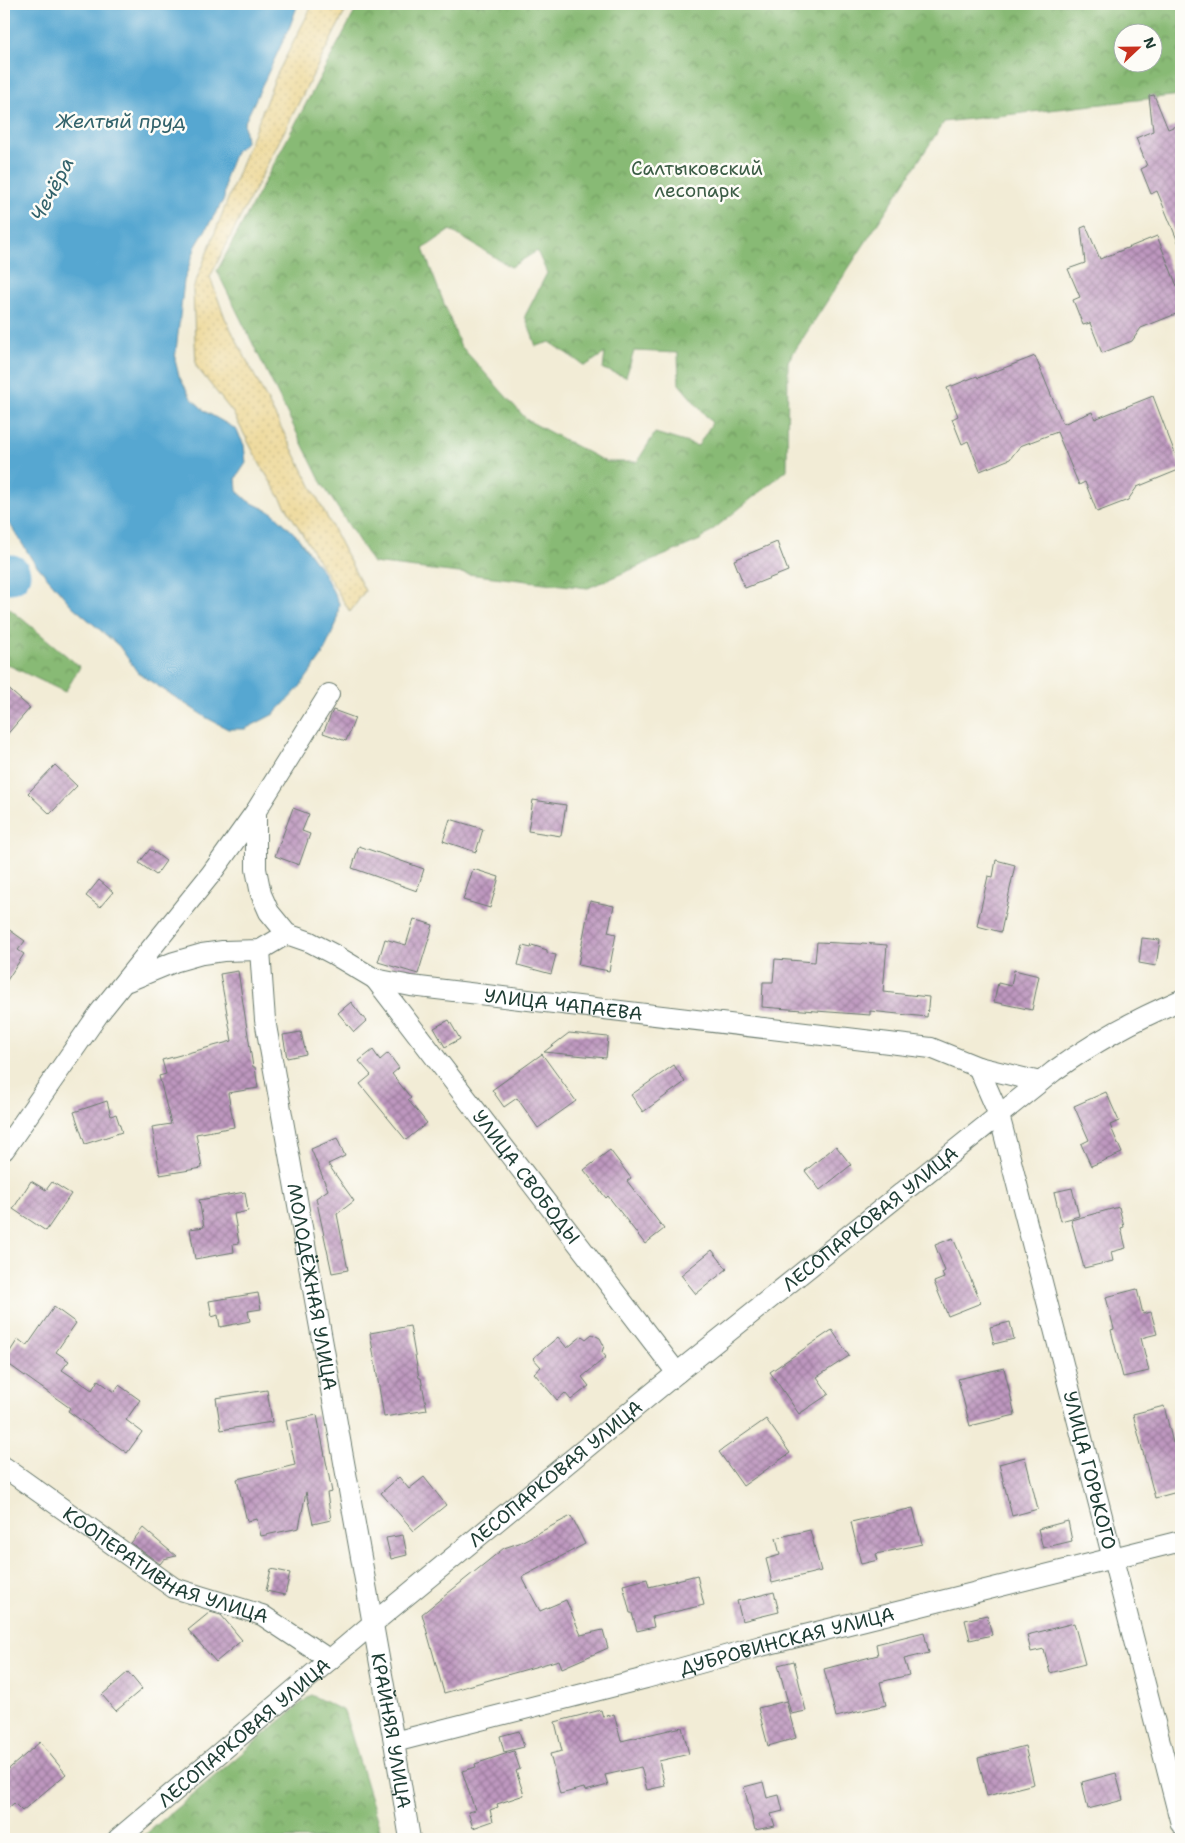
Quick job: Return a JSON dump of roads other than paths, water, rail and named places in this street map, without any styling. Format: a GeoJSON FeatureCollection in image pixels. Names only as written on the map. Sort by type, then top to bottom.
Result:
{"type":"FeatureCollection","features":[{"type":"Feature","properties":{"kind":"street"},"geometry":{"type":"LineString","coordinates":[[4,1150],[100,1012],[211,874],[256,811],[329,694]]}},
{"type":"Feature","properties":{"kind":"street"},"geometry":{"type":"LineString","coordinates":[[124,983],[156,969],[202,954],[223,951],[260,950],[286,934],[270,912],[261,894],[256,870],[256,811]]}},
{"type":"Feature","properties":{"kind":"street","name":"УЛИЦА ЧАПАЕВА"},"geometry":{"type":"LineString","coordinates":[[286,934],[310,942],[375,979],[411,986],[931,1048],[978,1067],[1040,1082]]}},
{"type":"Feature","properties":{"kind":"street","name":"МОЛОДЁЖНАЯ УЛИЦА"},"geometry":{"type":"LineString","coordinates":[[260,950],[266,1020],[372,1624]]}},
{"type":"Feature","properties":{"kind":"street","name":"УЛИЦА СВОБОДЫ"},"geometry":{"type":"LineString","coordinates":[[375,979],[678,1372]]}},
{"type":"Feature","properties":{"kind":"street","name":"ЛЕСОПАРКОВАЯ УЛИЦА"},"geometry":{"type":"LineString","coordinates":[[118,1839],[372,1624],[678,1372],[1040,1082],[1087,1047],[1120,1028],[1181,1000]]}},
{"type":"Feature","properties":{"kind":"street"},"geometry":{"type":"LineString","coordinates":[[978,1067],[999,1115]]}},
{"type":"Feature","properties":{"kind":"street","name":"УЛИЦА ГОРЬКОГО"},"geometry":{"type":"LineString","coordinates":[[999,1115],[1181,1824]]}},
{"type":"Feature","properties":{"kind":"street","name":"КООПЕРАТИВНАЯ УЛИЦА"},"geometry":{"type":"LineString","coordinates":[[4,1467],[174,1588],[262,1615],[330,1660]]}},
{"type":"Feature","properties":{"kind":"street","name":"ДУБРОВИНСКАЯ УЛИЦА"},"geometry":{"type":"LineString","coordinates":[[394,1742],[646,1678],[761,1646],[1181,1541]]}},
{"type":"Feature","properties":{"kind":"street","name":"КРАЙНЯЯ УЛИЦА"},"geometry":{"type":"LineString","coordinates":[[372,1624],[410,1839]]}},
{"type":"Feature","properties":{"kind":"water","name":"Желтый пруд"},"geometry":{"type":"Polygon","coordinates":[[[4,4],[298,4],[290,26],[244,124],[246,142],[235,152],[226,175],[224,199],[196,246],[184,281],[175,360],[179,376],[191,398],[206,412],[236,429],[244,445],[246,463],[236,478],[237,491],[248,501],[273,513],[296,535],[323,572],[339,603],[337,622],[322,656],[299,688],[274,714],[245,729],[228,729],[207,718],[138,673],[119,646],[72,606],[33,561],[4,518],[4,4]]]}},
{"type":"Feature","properties":{"kind":"waterway","name":"Чечёра"},"geometry":{"type":"LineString","coordinates":[[4,574],[11,574]]}},
{"type":"Feature","properties":{"kind":"park label","name":"Салтыковский лесопарк"},"geometry":{"type":"Point","coordinates":[697,179]}}]}
